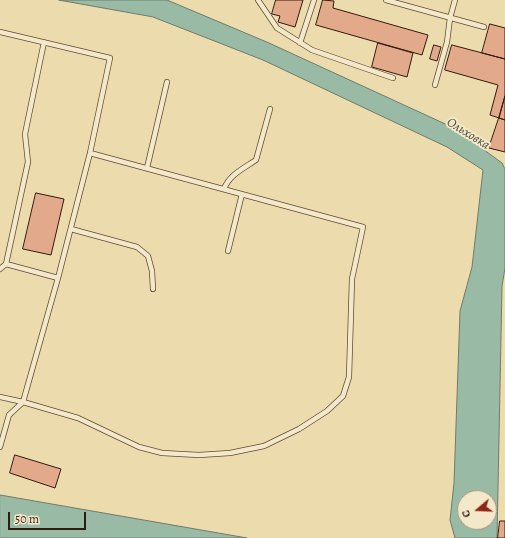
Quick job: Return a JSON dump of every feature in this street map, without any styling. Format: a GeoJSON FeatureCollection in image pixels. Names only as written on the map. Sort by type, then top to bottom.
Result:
{"type":"FeatureCollection","features":[{"type":"Feature","properties":{"kind":"lane"},"geometry":{"type":"LineString","coordinates":[[258,0],[277,28],[312,50],[393,78]]}},
{"type":"Feature","properties":{"kind":"lane"},"geometry":{"type":"LineString","coordinates":[[300,43],[314,0]]}},
{"type":"Feature","properties":{"kind":"lane"},"geometry":{"type":"LineString","coordinates":[[386,0],[484,27]]}},
{"type":"Feature","properties":{"kind":"lane"},"geometry":{"type":"LineString","coordinates":[[436,85],[447,42],[450,18],[455,0]]}},
{"type":"Feature","properties":{"kind":"lane"},"geometry":{"type":"LineString","coordinates":[[0,32],[110,58],[90,153],[71,229],[23,402],[9,415],[0,447]]}},
{"type":"Feature","properties":{"kind":"lane"},"geometry":{"type":"LineString","coordinates":[[0,269],[6,264],[28,162],[25,134],[44,42]]}},
{"type":"Feature","properties":{"kind":"lane"},"geometry":{"type":"LineString","coordinates":[[146,168],[167,82]]}},
{"type":"Feature","properties":{"kind":"lane"},"geometry":{"type":"LineString","coordinates":[[224,189],[226,183],[231,177],[256,160],[270,109]]}},
{"type":"Feature","properties":{"kind":"lane"},"geometry":{"type":"LineString","coordinates":[[0,397],[78,418],[139,447],[162,453],[200,455],[230,453],[264,446],[299,429],[327,411],[343,396],[349,377],[352,279],[363,226],[90,153]]}},
{"type":"Feature","properties":{"kind":"lane"},"geometry":{"type":"LineString","coordinates":[[228,251],[242,194]]}},
{"type":"Feature","properties":{"kind":"lane"},"geometry":{"type":"LineString","coordinates":[[71,229],[137,247],[148,256],[152,271],[153,289]]}},
{"type":"Feature","properties":{"kind":"lane"},"geometry":{"type":"LineString","coordinates":[[6,264],[58,278]]}},
{"type":"Feature","properties":{"kind":"shaded area"},"geometry":{"type":"Polygon","coordinates":[[[59,0],[167,0],[269,43],[454,128],[502,163],[505,169],[505,268],[502,286],[497,538],[455,538],[450,520],[454,483],[460,311],[472,267],[483,170],[447,147],[263,60],[153,17],[59,0]]]}},
{"type":"Feature","properties":{"kind":"shaded area"},"geometry":{"type":"Polygon","coordinates":[[[0,495],[247,538],[0,538],[0,495]]]}},
{"type":"Feature","properties":{"kind":"building"},"geometry":{"type":"Polygon","coordinates":[[[276,0],[303,0],[295,27],[278,22],[280,16],[272,14],[276,0]]]}},
{"type":"Feature","properties":{"kind":"building"},"geometry":{"type":"Polygon","coordinates":[[[323,0],[334,1],[333,8],[428,35],[422,55],[316,25],[323,0]]]}},
{"type":"Feature","properties":{"kind":"building"},"geometry":{"type":"Polygon","coordinates":[[[490,24],[505,28],[505,59],[482,53],[490,24]]]}},
{"type":"Feature","properties":{"kind":"building"},"geometry":{"type":"Polygon","coordinates":[[[378,43],[413,53],[407,77],[372,67],[378,43]]]}},
{"type":"Feature","properties":{"kind":"building"},"geometry":{"type":"Polygon","coordinates":[[[434,45],[441,47],[437,61],[430,59],[434,45]]]}},
{"type":"Feature","properties":{"kind":"building"},"geometry":{"type":"Polygon","coordinates":[[[452,45],[505,59],[505,96],[499,118],[490,115],[498,85],[445,70],[452,45]]]}},
{"type":"Feature","properties":{"kind":"building"},"geometry":{"type":"Polygon","coordinates":[[[505,96],[505,120],[499,118],[505,96]]]}},
{"type":"Feature","properties":{"kind":"building"},"geometry":{"type":"Polygon","coordinates":[[[499,118],[505,120],[505,152],[489,148],[499,118]]]}},
{"type":"Feature","properties":{"kind":"building"},"geometry":{"type":"Polygon","coordinates":[[[36,193],[64,199],[51,255],[23,249],[36,193]]]}},
{"type":"Feature","properties":{"kind":"building"},"geometry":{"type":"Polygon","coordinates":[[[15,455],[61,469],[55,488],[10,473],[15,455]]]}},
{"type":"Feature","properties":{"kind":"building"},"geometry":{"type":"Polygon","coordinates":[[[500,521],[505,521],[505,538],[498,538],[500,521]]]}},
{"type":"Feature","properties":{"kind":"water label","name":"Ольховка"},"geometry":{"type":"Point","coordinates":[468,134]}}]}
